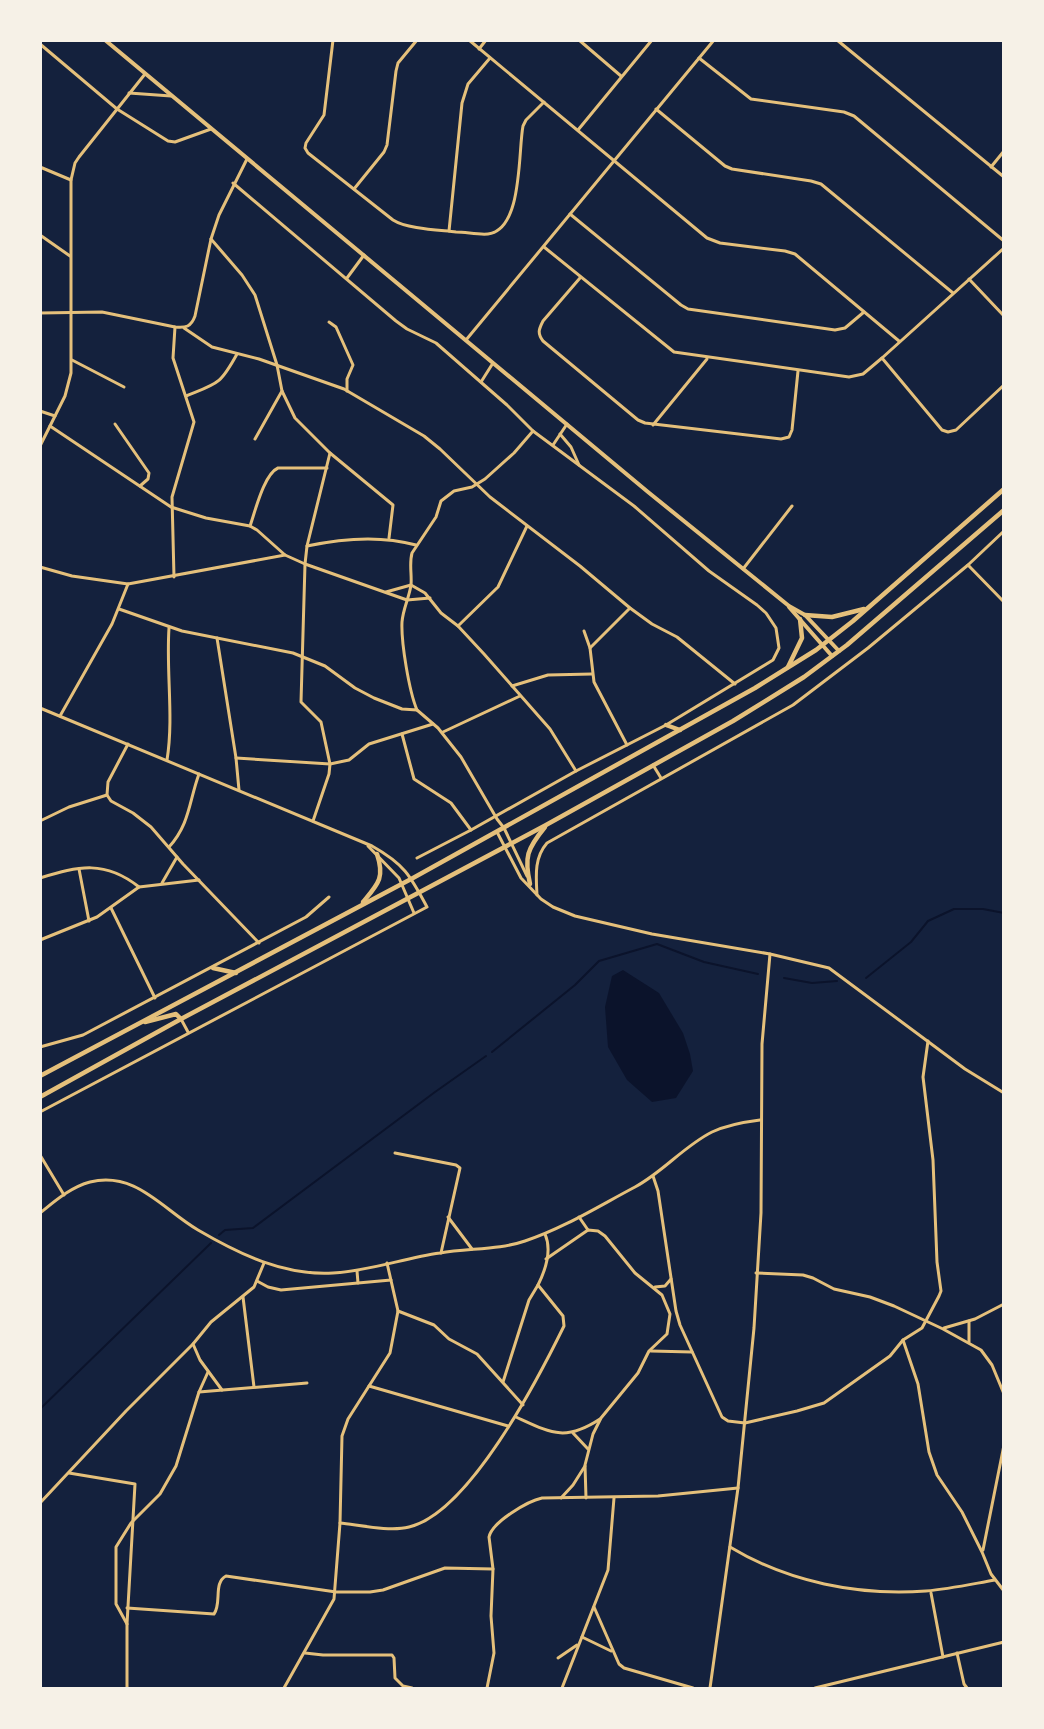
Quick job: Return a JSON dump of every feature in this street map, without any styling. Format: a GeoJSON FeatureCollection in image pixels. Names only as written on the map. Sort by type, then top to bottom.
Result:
{"type":"FeatureCollection","features":[{"type":"Feature","properties":{"kind":"main road"},"geometry":{"type":"LineString","coordinates":[[105,40],[743,569],[789,606],[805,615],[839,651]]}},
{"type":"Feature","properties":{"kind":"main road"},"geometry":{"type":"LineString","coordinates":[[42,1075],[402,884],[787,669],[823,645],[1004,489]]}},
{"type":"Feature","properties":{"kind":"main road"},"geometry":{"type":"LineString","coordinates":[[40,1097],[181,1019],[546,825],[734,721],[839,651],[1004,510]]}},
{"type":"Feature","properties":{"kind":"main road"},"geometry":{"type":"LineString","coordinates":[[789,606],[832,656]]}},
{"type":"Feature","properties":{"kind":"main road"},"geometry":{"type":"LineString","coordinates":[[805,615],[832,618],[867,607]]}},
{"type":"Feature","properties":{"kind":"main road"},"geometry":{"type":"LineString","coordinates":[[787,669],[802,639],[800,619]]}},
{"type":"Feature","properties":{"kind":"main road"},"geometry":{"type":"LineString","coordinates":[[666,725],[680,730]]}},
{"type":"Feature","properties":{"kind":"main road"},"geometry":{"type":"LineString","coordinates":[[530,884],[527,867],[528,852],[546,825]]}},
{"type":"Feature","properties":{"kind":"main road"},"geometry":{"type":"LineString","coordinates":[[362,904],[381,876],[381,864],[377,854]]}},
{"type":"Feature","properties":{"kind":"main road"},"geometry":{"type":"LineString","coordinates":[[213,968],[236,973]]}},
{"type":"Feature","properties":{"kind":"main road"},"geometry":{"type":"LineString","coordinates":[[142,1022],[176,1014],[181,1019]]}},
{"type":"Feature","properties":{"kind":"street"},"geometry":{"type":"LineString","coordinates":[[333,40],[324,115],[305,148],[308,153],[398,223],[490,234],[501,227],[507,220],[515,201],[523,126],[544,102]]}},
{"type":"Feature","properties":{"kind":"street"},"geometry":{"type":"LineString","coordinates":[[354,189],[384,152],[387,145],[398,63],[417,40]]}},
{"type":"Feature","properties":{"kind":"street"},"geometry":{"type":"LineString","coordinates":[[469,40],[707,238],[720,243],[785,251],[795,255],[899,342]]}},
{"type":"Feature","properties":{"kind":"street"},"geometry":{"type":"LineString","coordinates":[[479,49],[486,40]]}},
{"type":"Feature","properties":{"kind":"street"},"geometry":{"type":"LineString","coordinates":[[579,40],[621,77]]}},
{"type":"Feature","properties":{"kind":"street"},"geometry":{"type":"LineString","coordinates":[[578,130],[652,40]]}},
{"type":"Feature","properties":{"kind":"street"},"geometry":{"type":"LineString","coordinates":[[466,340],[714,40]]}},
{"type":"Feature","properties":{"kind":"street"},"geometry":{"type":"LineString","coordinates":[[837,40],[1004,177]]}},
{"type":"Feature","properties":{"kind":"street"},"geometry":{"type":"LineString","coordinates":[[40,44],[117,109],[171,142],[211,129]]}},
{"type":"Feature","properties":{"kind":"street"},"geometry":{"type":"LineString","coordinates":[[450,231],[462,103],[468,84],[490,58]]}},
{"type":"Feature","properties":{"kind":"street"},"geometry":{"type":"LineString","coordinates":[[699,58],[751,99],[844,112],[854,116],[1004,241]]}},
{"type":"Feature","properties":{"kind":"street"},"geometry":{"type":"LineString","coordinates":[[40,446],[69,385],[72,360],[71,180],[75,163],[145,74]]}},
{"type":"Feature","properties":{"kind":"street"},"geometry":{"type":"LineString","coordinates":[[129,93],[171,96]]}},
{"type":"Feature","properties":{"kind":"street"},"geometry":{"type":"LineString","coordinates":[[656,109],[725,166],[821,184],[953,293]]}},
{"type":"Feature","properties":{"kind":"street"},"geometry":{"type":"LineString","coordinates":[[991,166],[1004,151]]}},
{"type":"Feature","properties":{"kind":"street"},"geometry":{"type":"LineString","coordinates":[[184,328],[190,325],[195,316],[211,239],[219,215],[233,183],[248,159]]}},
{"type":"Feature","properties":{"kind":"street"},"geometry":{"type":"LineString","coordinates":[[40,167],[71,180]]}},
{"type":"Feature","properties":{"kind":"street"},"geometry":{"type":"LineString","coordinates":[[233,183],[407,329],[436,343],[533,431],[634,507],[709,571],[757,605],[773,622],[779,640],[779,648],[773,660],[735,684],[666,725],[576,771],[496,817],[417,858]]}},
{"type":"Feature","properties":{"kind":"street"},"geometry":{"type":"LineString","coordinates":[[570,214],[688,309],[835,330],[845,328],[864,312]]}},
{"type":"Feature","properties":{"kind":"street"},"geometry":{"type":"LineString","coordinates":[[40,235],[70,256]]}},
{"type":"Feature","properties":{"kind":"street"},"geometry":{"type":"LineString","coordinates":[[211,239],[242,275],[255,295],[277,365],[282,391],[295,418],[330,453],[390,501],[393,511],[389,538]]}},
{"type":"Feature","properties":{"kind":"street"},"geometry":{"type":"LineString","coordinates":[[544,247],[668,349],[680,354],[798,371],[855,376],[863,374],[882,358],[1004,248]]}},
{"type":"Feature","properties":{"kind":"street"},"geometry":{"type":"LineString","coordinates":[[347,278],[364,255]]}},
{"type":"Feature","properties":{"kind":"street"},"geometry":{"type":"LineString","coordinates":[[580,278],[543,321],[539,335],[543,341],[638,420],[653,425],[781,439],[789,437],[792,430],[798,371]]}},
{"type":"Feature","properties":{"kind":"street"},"geometry":{"type":"LineString","coordinates":[[969,279],[1004,316]]}},
{"type":"Feature","properties":{"kind":"street"},"geometry":{"type":"LineString","coordinates":[[40,314],[72,311],[114,313],[184,328],[212,347],[277,365],[347,391],[433,442],[476,485],[527,526],[630,608],[652,624],[677,637],[735,684]]}},
{"type":"Feature","properties":{"kind":"street"},"geometry":{"type":"LineString","coordinates":[[329,322],[336,327],[353,365],[347,379],[347,391]]}},
{"type":"Feature","properties":{"kind":"street"},"geometry":{"type":"LineString","coordinates":[[174,577],[171,507],[175,484],[194,422],[173,358],[175,327]]}},
{"type":"Feature","properties":{"kind":"street"},"geometry":{"type":"LineString","coordinates":[[186,396],[216,384],[223,378],[237,353]]}},
{"type":"Feature","properties":{"kind":"street"},"geometry":{"type":"LineString","coordinates":[[653,425],[708,358]]}},
{"type":"Feature","properties":{"kind":"street"},"geometry":{"type":"LineString","coordinates":[[882,358],[942,430],[948,432],[956,430],[1004,386]]}},
{"type":"Feature","properties":{"kind":"street"},"geometry":{"type":"LineString","coordinates":[[72,360],[124,387]]}},
{"type":"Feature","properties":{"kind":"street"},"geometry":{"type":"LineString","coordinates":[[481,382],[493,362]]}},
{"type":"Feature","properties":{"kind":"street"},"geometry":{"type":"LineString","coordinates":[[255,439],[282,391]]}},
{"type":"Feature","properties":{"kind":"street"},"geometry":{"type":"LineString","coordinates":[[40,411],[55,416]]}},
{"type":"Feature","properties":{"kind":"street"},"geometry":{"type":"LineString","coordinates":[[115,423],[149,473],[148,479],[140,486]]}},
{"type":"Feature","properties":{"kind":"street"},"geometry":{"type":"LineString","coordinates":[[553,445],[567,424]]}},
{"type":"Feature","properties":{"kind":"street"},"geometry":{"type":"LineString","coordinates":[[50,426],[171,507],[217,520],[250,526],[285,555],[407,600],[429,598]]}},
{"type":"Feature","properties":{"kind":"street"},"geometry":{"type":"LineString","coordinates":[[533,431],[514,453],[476,485],[454,491],[441,501],[436,517],[416,545],[410,559],[411,585],[402,629],[411,694],[417,710],[442,732],[467,765],[504,828],[533,891]]}},
{"type":"Feature","properties":{"kind":"street"},"geometry":{"type":"LineString","coordinates":[[560,434],[571,447],[580,466]]}},
{"type":"Feature","properties":{"kind":"street"},"geometry":{"type":"LineString","coordinates":[[313,821],[329,774],[330,764],[321,722],[301,702],[305,564],[307,546],[330,453]]}},
{"type":"Feature","properties":{"kind":"street"},"geometry":{"type":"LineString","coordinates":[[250,526],[265,484],[273,470],[278,468],[327,468]]}},
{"type":"Feature","properties":{"kind":"street"},"geometry":{"type":"LineString","coordinates":[[743,569],[792,506]]}},
{"type":"Feature","properties":{"kind":"street"},"geometry":{"type":"LineString","coordinates":[[458,626],[498,587],[527,526]]}},
{"type":"Feature","properties":{"kind":"street"},"geometry":{"type":"LineString","coordinates":[[537,895],[537,862],[539,854],[547,843],[793,705],[868,648],[968,565],[1004,531]]}},
{"type":"Feature","properties":{"kind":"street"},"geometry":{"type":"LineString","coordinates":[[307,546],[364,538],[389,538],[416,545]]}},
{"type":"Feature","properties":{"kind":"street"},"geometry":{"type":"LineString","coordinates":[[40,567],[72,576],[128,584],[285,555]]}},
{"type":"Feature","properties":{"kind":"street"},"geometry":{"type":"LineString","coordinates":[[968,565],[1004,602]]}},
{"type":"Feature","properties":{"kind":"street"},"geometry":{"type":"LineString","coordinates":[[60,716],[119,609],[128,584]]}},
{"type":"Feature","properties":{"kind":"street"},"geometry":{"type":"LineString","coordinates":[[386,592],[411,585],[421,590],[441,613],[458,626],[550,729],[576,771]]}},
{"type":"Feature","properties":{"kind":"street"},"geometry":{"type":"LineString","coordinates":[[590,648],[630,608]]}},
{"type":"Feature","properties":{"kind":"street"},"geometry":{"type":"LineString","coordinates":[[119,609],[169,627],[281,650],[304,657],[333,671],[374,698],[402,709],[417,710]]}},
{"type":"Feature","properties":{"kind":"street"},"geometry":{"type":"LineString","coordinates":[[167,760],[171,735],[167,653],[169,627]]}},
{"type":"Feature","properties":{"kind":"street"},"geometry":{"type":"LineString","coordinates":[[584,631],[590,648],[592,674],[597,689],[627,745]]}},
{"type":"Feature","properties":{"kind":"street"},"geometry":{"type":"LineString","coordinates":[[217,638],[236,758],[238,790]]}},
{"type":"Feature","properties":{"kind":"street"},"geometry":{"type":"LineString","coordinates":[[512,686],[548,675],[592,674]]}},
{"type":"Feature","properties":{"kind":"street"},"geometry":{"type":"LineString","coordinates":[[442,732],[520,696]]}},
{"type":"Feature","properties":{"kind":"street"},"geometry":{"type":"LineString","coordinates":[[40,708],[367,844],[398,863],[413,878],[427,907],[40,1112]]}},
{"type":"Feature","properties":{"kind":"street"},"geometry":{"type":"LineString","coordinates":[[236,758],[330,764],[349,760],[369,744],[433,724]]}},
{"type":"Feature","properties":{"kind":"street"},"geometry":{"type":"LineString","coordinates":[[402,734],[414,779],[451,803],[471,830]]}},
{"type":"Feature","properties":{"kind":"street"},"geometry":{"type":"LineString","coordinates":[[129,744],[108,782],[107,795],[111,801],[144,820],[259,943]]}},
{"type":"Feature","properties":{"kind":"street"},"geometry":{"type":"LineString","coordinates":[[653,765],[661,778]]}},
{"type":"Feature","properties":{"kind":"street"},"geometry":{"type":"LineString","coordinates":[[169,846],[187,821],[199,774]]}},
{"type":"Feature","properties":{"kind":"street"},"geometry":{"type":"LineString","coordinates":[[40,821],[69,807],[107,795]]}},
{"type":"Feature","properties":{"kind":"street"},"geometry":{"type":"LineString","coordinates":[[496,817],[497,831],[503,848],[521,878],[537,895],[553,907],[575,915],[652,934],[770,954],[829,968],[965,1069],[1004,1093]]}},
{"type":"Feature","properties":{"kind":"street"},"geometry":{"type":"LineString","coordinates":[[367,844],[395,872],[414,913]]}},
{"type":"Feature","properties":{"kind":"street"},"geometry":{"type":"LineString","coordinates":[[162,884],[177,857]]}},
{"type":"Feature","properties":{"kind":"street"},"geometry":{"type":"LineString","coordinates":[[40,878],[79,869],[98,869],[117,872],[139,886]]}},
{"type":"Feature","properties":{"kind":"street"},"geometry":{"type":"LineString","coordinates":[[79,869],[89,921]]}},
{"type":"Feature","properties":{"kind":"street"},"geometry":{"type":"LineString","coordinates":[[40,940],[89,921],[139,886],[199,880]]}},
{"type":"Feature","properties":{"kind":"street"},"geometry":{"type":"LineString","coordinates":[[40,1047],[83,1035],[213,968],[306,917],[329,897]]}},
{"type":"Feature","properties":{"kind":"street"},"geometry":{"type":"LineString","coordinates":[[111,907],[155,998]]}},
{"type":"Feature","properties":{"kind":"street"},"geometry":{"type":"LineString","coordinates":[[710,1689],[738,1488],[754,1328],[761,1213],[762,1044],[770,954]]}},
{"type":"Feature","properties":{"kind":"street"},"geometry":{"type":"LineString","coordinates":[[181,1019],[188,1032]]}},
{"type":"Feature","properties":{"kind":"street"},"geometry":{"type":"LineString","coordinates":[[653,1176],[658,1191],[676,1311],[722,1417],[728,1421],[745,1423],[797,1412],[824,1403],[890,1356],[903,1340],[922,1328],[941,1291],[936,1262],[933,1160],[923,1077],[928,1041]]}},
{"type":"Feature","properties":{"kind":"street"},"geometry":{"type":"LineString","coordinates":[[40,1213],[64,1195],[89,1182],[130,1184],[141,1189],[195,1228],[264,1263],[310,1273],[357,1271],[441,1253],[518,1244],[544,1234],[653,1176],[679,1154],[713,1132],[736,1124],[760,1120]]}},
{"type":"Feature","properties":{"kind":"street"},"geometry":{"type":"LineString","coordinates":[[395,1153],[456,1165],[460,1168],[441,1253]]}},
{"type":"Feature","properties":{"kind":"street"},"geometry":{"type":"LineString","coordinates":[[40,1155],[64,1195]]}},
{"type":"Feature","properties":{"kind":"street"},"geometry":{"type":"LineString","coordinates":[[579,1216],[588,1230]]}},
{"type":"Feature","properties":{"kind":"street"},"geometry":{"type":"LineString","coordinates":[[448,1217],[472,1249]]}},
{"type":"Feature","properties":{"kind":"street"},"geometry":{"type":"LineString","coordinates":[[516,1417],[544,1430],[573,1433],[585,1429],[601,1418],[638,1373],[649,1351],[667,1334],[670,1314],[666,1302],[653,1287],[635,1273],[605,1236],[598,1231],[588,1230],[546,1258]]}},
{"type":"Feature","properties":{"kind":"street"},"geometry":{"type":"LineString","coordinates":[[503,1382],[530,1300],[543,1275],[548,1242],[544,1234]]}},
{"type":"Feature","properties":{"kind":"street"},"geometry":{"type":"LineString","coordinates":[[40,1503],[217,1317],[243,1297],[257,1281],[264,1263]]}},
{"type":"Feature","properties":{"kind":"street"},"geometry":{"type":"LineString","coordinates":[[284,1689],[332,1604],[336,1592],[342,1436],[348,1419],[390,1353],[398,1311],[387,1263]]}},
{"type":"Feature","properties":{"kind":"street"},"geometry":{"type":"LineString","coordinates":[[357,1271],[358,1283]]}},
{"type":"Feature","properties":{"kind":"street"},"geometry":{"type":"LineString","coordinates":[[756,1273],[803,1275],[834,1289],[878,1300],[943,1329],[981,1350],[988,1358],[1004,1394]]}},
{"type":"Feature","properties":{"kind":"street"},"geometry":{"type":"LineString","coordinates":[[653,1287],[665,1286],[671,1276]]}},
{"type":"Feature","properties":{"kind":"street"},"geometry":{"type":"LineString","coordinates":[[257,1281],[280,1290],[391,1280]]}},
{"type":"Feature","properties":{"kind":"street"},"geometry":{"type":"LineString","coordinates":[[339,1523],[403,1528],[421,1522],[442,1508],[463,1488],[516,1417],[565,1321],[538,1286]]}},
{"type":"Feature","properties":{"kind":"street"},"geometry":{"type":"LineString","coordinates":[[243,1297],[254,1388]]}},
{"type":"Feature","properties":{"kind":"street"},"geometry":{"type":"LineString","coordinates":[[943,1329],[969,1321],[1004,1304]]}},
{"type":"Feature","properties":{"kind":"street"},"geometry":{"type":"LineString","coordinates":[[398,1311],[434,1325],[449,1339],[477,1354],[523,1405]]}},
{"type":"Feature","properties":{"kind":"street"},"geometry":{"type":"LineString","coordinates":[[670,1314],[676,1311]]}},
{"type":"Feature","properties":{"kind":"street"},"geometry":{"type":"LineString","coordinates":[[969,1321],[969,1342]]}},
{"type":"Feature","properties":{"kind":"street"},"geometry":{"type":"LineString","coordinates":[[903,1340],[918,1384],[933,1465],[944,1487],[962,1512],[988,1568],[1004,1591]]}},
{"type":"Feature","properties":{"kind":"street"},"geometry":{"type":"LineString","coordinates":[[193,1344],[200,1360],[222,1390]]}},
{"type":"Feature","properties":{"kind":"street"},"geometry":{"type":"LineString","coordinates":[[649,1351],[692,1352]]}},
{"type":"Feature","properties":{"kind":"street"},"geometry":{"type":"LineString","coordinates":[[127,1624],[116,1604],[116,1551],[131,1523],[160,1494],[176,1466],[199,1392],[208,1372]]}},
{"type":"Feature","properties":{"kind":"street"},"geometry":{"type":"LineString","coordinates":[[199,1392],[308,1383]]}},
{"type":"Feature","properties":{"kind":"street"},"geometry":{"type":"LineString","coordinates":[[369,1386],[508,1426]]}},
{"type":"Feature","properties":{"kind":"street"},"geometry":{"type":"LineString","coordinates":[[586,1498],[585,1465],[588,1449],[601,1418]]}},
{"type":"Feature","properties":{"kind":"street"},"geometry":{"type":"LineString","coordinates":[[573,1433],[588,1449]]}},
{"type":"Feature","properties":{"kind":"street"},"geometry":{"type":"LineString","coordinates":[[982,1552],[1004,1445]]}},
{"type":"Feature","properties":{"kind":"street"},"geometry":{"type":"LineString","coordinates":[[561,1498],[573,1485],[585,1465]]}},
{"type":"Feature","properties":{"kind":"street"},"geometry":{"type":"LineString","coordinates":[[68,1473],[134,1484],[127,1608],[127,1689]]}},
{"type":"Feature","properties":{"kind":"street"},"geometry":{"type":"LineString","coordinates":[[487,1689],[494,1653],[491,1616],[493,1569],[489,1537],[493,1528],[532,1501],[542,1498],[614,1498],[738,1488]]}},
{"type":"Feature","properties":{"kind":"street"},"geometry":{"type":"LineString","coordinates":[[562,1689],[606,1578],[614,1498]]}},
{"type":"Feature","properties":{"kind":"street"},"geometry":{"type":"LineString","coordinates":[[730,1547],[765,1566],[818,1584],[864,1590],[924,1591],[995,1580]]}},
{"type":"Feature","properties":{"kind":"street"},"geometry":{"type":"LineString","coordinates":[[127,1608],[214,1614],[217,1609],[219,1582],[226,1576],[336,1592],[370,1592],[383,1590],[445,1568],[493,1569]]}},
{"type":"Feature","properties":{"kind":"street"},"geometry":{"type":"LineString","coordinates":[[931,1593],[943,1657]]}},
{"type":"Feature","properties":{"kind":"street"},"geometry":{"type":"LineString","coordinates":[[594,1606],[619,1664],[624,1668],[693,1689]]}},
{"type":"Feature","properties":{"kind":"street"},"geometry":{"type":"LineString","coordinates":[[582,1636],[613,1652]]}},
{"type":"Feature","properties":{"kind":"street"},"geometry":{"type":"LineString","coordinates":[[815,1689],[1004,1642]]}},
{"type":"Feature","properties":{"kind":"street"},"geometry":{"type":"LineString","coordinates":[[558,1658],[579,1644]]}},
{"type":"Feature","properties":{"kind":"street"},"geometry":{"type":"LineString","coordinates":[[305,1653],[392,1655],[394,1676],[403,1686],[411,1689]]}},
{"type":"Feature","properties":{"kind":"street"},"geometry":{"type":"LineString","coordinates":[[957,1653],[967,1689]]}},
{"type":"Feature","properties":{"kind":"water"},"geometry":{"type":"Polygon","coordinates":[[[623,970],[659,993],[683,1033],[693,1071],[676,1098],[652,1102],[627,1080],[608,1047],[605,1007],[612,976],[623,970]]]}},
{"type":"Feature","properties":{"kind":"waterway"},"geometry":{"type":"LineString","coordinates":[[866,978],[911,942],[928,921],[954,909],[983,909],[1004,913]]}},
{"type":"Feature","properties":{"kind":"waterway"},"geometry":{"type":"LineString","coordinates":[[492,1052],[575,985],[599,961],[657,944],[704,962],[758,974]]}},
{"type":"Feature","properties":{"kind":"waterway"},"geometry":{"type":"LineString","coordinates":[[784,978],[812,983],[837,981]]}},
{"type":"Feature","properties":{"kind":"waterway"},"geometry":{"type":"LineString","coordinates":[[219,1235],[225,1230],[253,1228],[486,1056]]}},
{"type":"Feature","properties":{"kind":"waterway"},"geometry":{"type":"LineString","coordinates":[[40,1409],[211,1243]]}}]}
